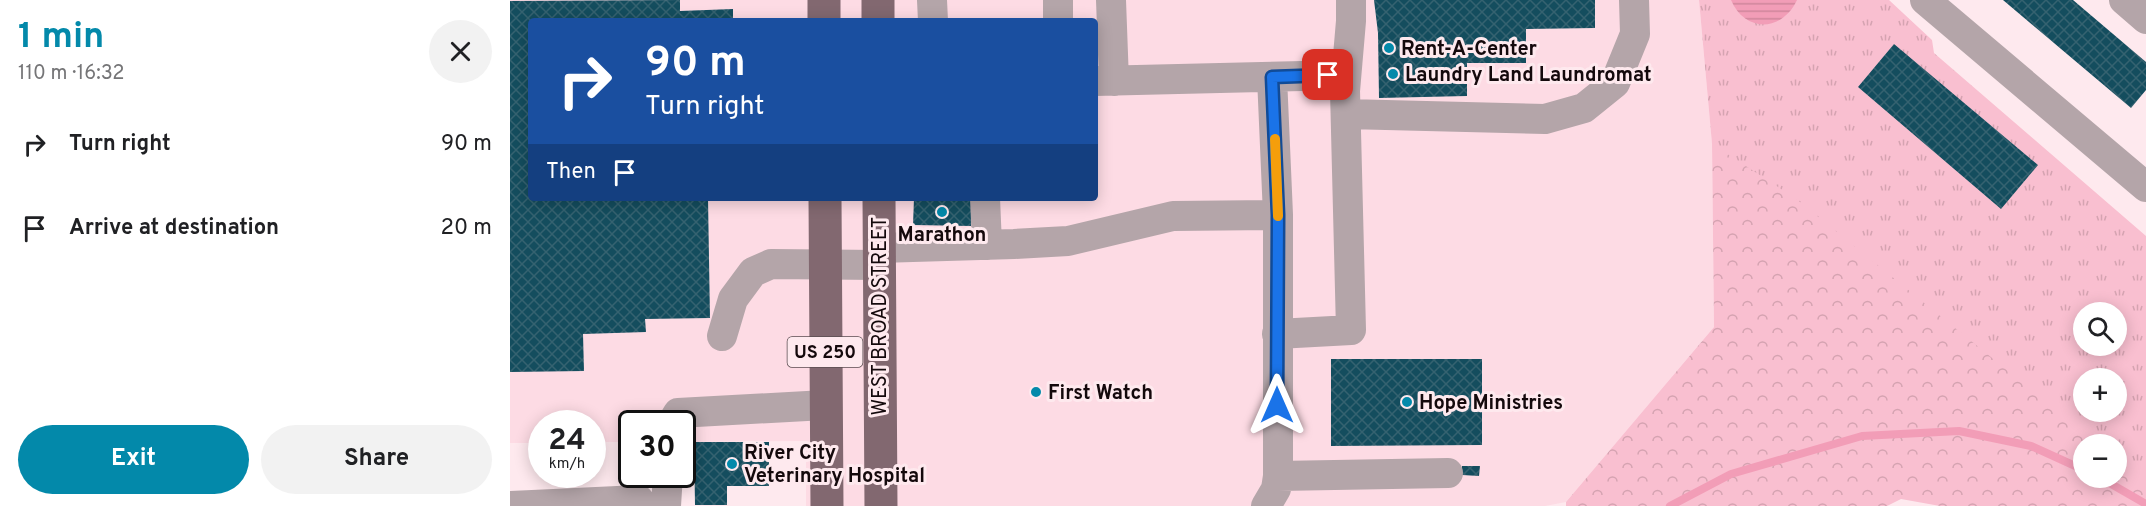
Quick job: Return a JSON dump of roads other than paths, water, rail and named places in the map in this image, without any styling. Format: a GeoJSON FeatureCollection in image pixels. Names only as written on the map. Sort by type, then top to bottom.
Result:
{"type":"FeatureCollection","features":[{"type":"Feature","properties":{"kind":"main road"},"geometry":{"type":"LineString","coordinates":[[824,0],[824,18]]}},
{"type":"Feature","properties":{"kind":"main road"},"geometry":{"type":"LineString","coordinates":[[878,0],[878,18]]}},
{"type":"Feature","properties":{"kind":"main road","name":"US 250"},"geometry":{"type":"LineString","coordinates":[[825,201],[827,506]]}},
{"type":"Feature","properties":{"kind":"main road","name":"WEST BROAD STREET"},"geometry":{"type":"LineString","coordinates":[[879,201],[881,506]]}},
{"type":"Feature","properties":{"kind":"street"},"geometry":{"type":"LineString","coordinates":[[932,0],[933,18]]}},
{"type":"Feature","properties":{"kind":"street"},"geometry":{"type":"LineString","coordinates":[[1058,0],[1058,18]]}},
{"type":"Feature","properties":{"kind":"street"},"geometry":{"type":"LineString","coordinates":[[1111,0],[1104,34],[1105,81],[1346,75]]}},
{"type":"Feature","properties":{"kind":"street"},"geometry":{"type":"LineString","coordinates":[[1277,333],[1351,330],[1346,75],[1351,0]]}},
{"type":"Feature","properties":{"kind":"street"},"geometry":{"type":"LineString","coordinates":[[1346,114],[1545,119],[1584,108],[1615,83],[1635,34],[1634,0]]}},
{"type":"Feature","properties":{"kind":"street"},"geometry":{"type":"LineString","coordinates":[[1925,0],[2141,173]]}},
{"type":"Feature","properties":{"kind":"street"},"geometry":{"type":"LineString","coordinates":[[1266,506],[1276,489],[1278,476],[1278,215],[1272,77]]}},
{"type":"Feature","properties":{"kind":"street"},"geometry":{"type":"LineString","coordinates":[[985,201],[987,245]]}},
{"type":"Feature","properties":{"kind":"street"},"geometry":{"type":"LineString","coordinates":[[722,336],[733,299],[753,272],[771,264],[825,264],[987,245],[1068,241],[1173,216],[1278,215]]}},
{"type":"Feature","properties":{"kind":"street"},"geometry":{"type":"LineString","coordinates":[[696,412],[825,405]]}},
{"type":"Feature","properties":{"kind":"street"},"geometry":{"type":"LineString","coordinates":[[1278,476],[1448,473]]}},
{"type":"Feature","properties":{"kind":"street"},"geometry":{"type":"LineString","coordinates":[[666,506],[667,488]]}},
{"type":"Feature","properties":{"kind":"street"},"geometry":{"type":"LineString","coordinates":[[512,506],[639,500],[640,506]]}},
{"type":"Feature","properties":{"kind":"waterway"},"geometry":{"type":"LineString","coordinates":[[1670,506],[1731,474],[1862,436],[1959,431],[2031,446],[2073,465]]}},
{"type":"Feature","properties":{"kind":"waterway"},"geometry":{"type":"LineString","coordinates":[[2118,488],[2146,504]]}},
{"type":"Feature","properties":{"kind":"place","name":"Rent-A-Center"},"geometry":{"type":"Point","coordinates":[1389,48]}},
{"type":"Feature","properties":{"kind":"place","name":"Laundry Land Laundromat"},"geometry":{"type":"Point","coordinates":[1393,74]}},
{"type":"Feature","properties":{"kind":"place","name":"Marathon"},"geometry":{"type":"Point","coordinates":[942,212]}},
{"type":"Feature","properties":{"kind":"place","name":"First Watch"},"geometry":{"type":"Point","coordinates":[1036,392]}},
{"type":"Feature","properties":{"kind":"place","name":"Hope Ministries"},"geometry":{"type":"Point","coordinates":[1407,402]}},
{"type":"Feature","properties":{"kind":"place","name":"River City Veterinary Hospital"},"geometry":{"type":"Point","coordinates":[732,464]}}]}
